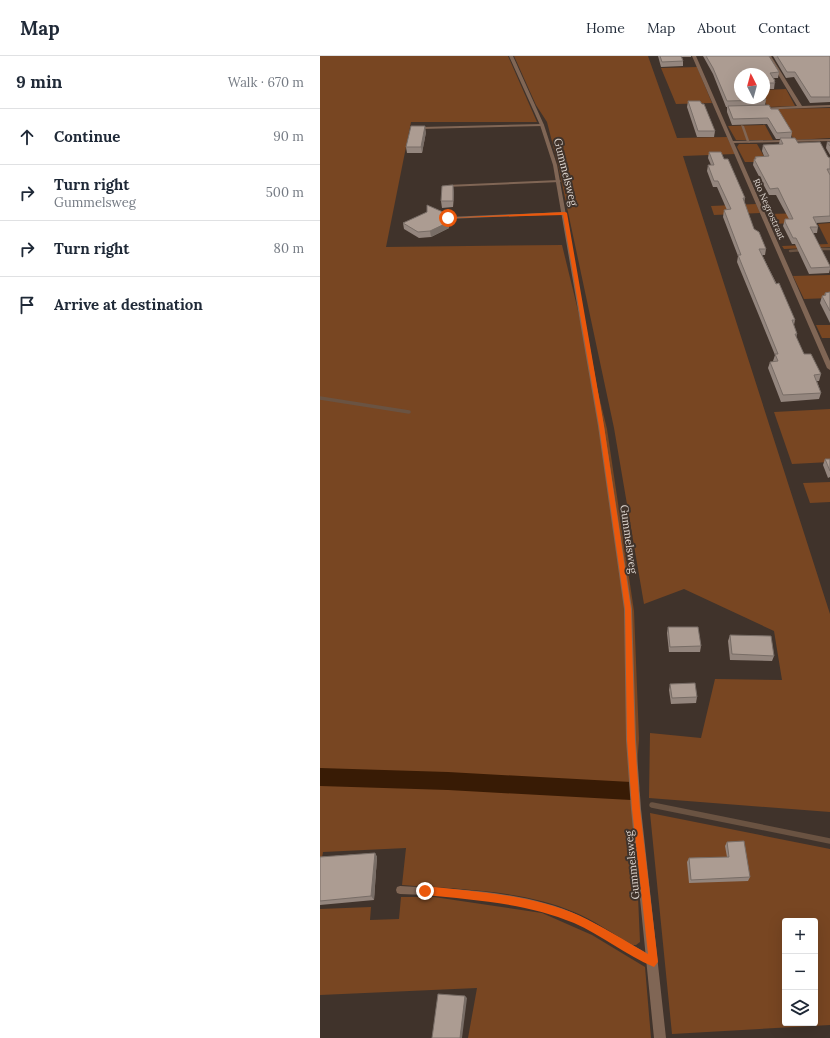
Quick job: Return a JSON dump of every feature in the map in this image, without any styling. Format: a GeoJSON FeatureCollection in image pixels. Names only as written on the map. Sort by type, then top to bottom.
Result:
{"type":"FeatureCollection","features":[{"type":"Feature","properties":{"kind":"street","name":"Gummelsweg"},"geometry":{"type":"LineString","coordinates":[[511,56],[542,125],[559,181],[601,426],[628,609],[631,740],[636,809],[654,962],[660,1038]]}},
{"type":"Feature","properties":{"kind":"street","name":"Rio Negrostraat"},"geometry":{"type":"LineString","coordinates":[[694,56],[830,368]]}},
{"type":"Feature","properties":{"kind":"street"},"geometry":{"type":"LineString","coordinates":[[769,56],[800,107]]}},
{"type":"Feature","properties":{"kind":"street"},"geometry":{"type":"LineString","coordinates":[[756,109],[830,106]]}},
{"type":"Feature","properties":{"kind":"street"},"geometry":{"type":"LineString","coordinates":[[718,110],[725,110]]}},
{"type":"Feature","properties":{"kind":"street"},"geometry":{"type":"LineString","coordinates":[[818,140],[821,146]]}},
{"type":"Feature","properties":{"kind":"street"},"geometry":{"type":"LineString","coordinates":[[732,142],[830,140]]}},
{"type":"Feature","properties":{"kind":"lane"},"geometry":{"type":"LineString","coordinates":[[421,128],[542,125]]}},
{"type":"Feature","properties":{"kind":"lane"},"geometry":{"type":"LineString","coordinates":[[742,126],[749,142]]}},
{"type":"Feature","properties":{"kind":"lane"},"geometry":{"type":"LineString","coordinates":[[443,186],[559,181]]}},
{"type":"Feature","properties":{"kind":"lane"},"geometry":{"type":"LineString","coordinates":[[448,218],[565,213]]}},
{"type":"Feature","properties":{"kind":"lane"},"geometry":{"type":"LineString","coordinates":[[400,890],[487,897],[541,906],[576,919],[654,962]]}},
{"type":"Feature","properties":{"kind":"shaded area"},"geometry":{"type":"Polygon","coordinates":[[[320,56],[508,56],[537,122],[411,122],[386,247],[562,245],[607,429],[634,611],[639,739],[634,805],[640,942],[636,945],[632,945],[581,915],[533,899],[490,892],[402,885],[406,848],[323,852],[320,869],[320,56]]]}},
{"type":"Feature","properties":{"kind":"shaded area"},"geometry":{"type":"Polygon","coordinates":[[[514,56],[648,56],[677,138],[727,137],[735,154],[683,156],[830,614],[830,812],[649,798],[650,733],[701,738],[715,679],[782,680],[774,631],[684,589],[644,604],[614,428],[558,165],[547,122],[536,105],[514,56]]]}},
{"type":"Feature","properties":{"kind":"shaded area"},"geometry":{"type":"Polygon","coordinates":[[[697,67],[712,103],[676,104],[661,68],[697,67]]]}},
{"type":"Feature","properties":{"kind":"shaded area"},"geometry":{"type":"Polygon","coordinates":[[[786,89],[795,106],[768,107],[766,104],[770,104],[770,90],[786,89]]]}},
{"type":"Feature","properties":{"kind":"shaded area"},"geometry":{"type":"Polygon","coordinates":[[[830,108],[830,138],[794,140],[777,109],[830,108]]]}},
{"type":"Feature","properties":{"kind":"shaded area"},"geometry":{"type":"Polygon","coordinates":[[[765,125],[773,140],[736,140],[728,126],[765,125]]]}},
{"type":"Feature","properties":{"kind":"shaded area"},"geometry":{"type":"Polygon","coordinates":[[[739,144],[757,144],[767,162],[745,162],[737,147],[739,144]]]}},
{"type":"Feature","properties":{"kind":"shaded area"},"geometry":{"type":"Polygon","coordinates":[[[756,204],[760,213],[714,215],[711,206],[756,204]]]}},
{"type":"Feature","properties":{"kind":"shaded area"},"geometry":{"type":"Polygon","coordinates":[[[812,213],[817,222],[772,224],[767,214],[812,213]]]}},
{"type":"Feature","properties":{"kind":"shaded area"},"geometry":{"type":"Polygon","coordinates":[[[830,223],[830,247],[784,249],[782,246],[828,244],[818,224],[830,223]]]}},
{"type":"Feature","properties":{"kind":"shaded area"},"geometry":{"type":"Polygon","coordinates":[[[830,275],[830,298],[804,299],[793,276],[830,275]]]}},
{"type":"Feature","properties":{"kind":"shaded area"},"geometry":{"type":"Polygon","coordinates":[[[816,325],[830,325],[830,338],[822,338],[816,325]]]}},
{"type":"Feature","properties":{"kind":"shaded area"},"geometry":{"type":"Polygon","coordinates":[[[830,409],[830,462],[792,464],[774,412],[830,409]]]}},
{"type":"Feature","properties":{"kind":"shaded area"},"geometry":{"type":"Polygon","coordinates":[[[830,482],[830,502],[810,503],[803,483],[830,482]]]}},
{"type":"Feature","properties":{"kind":"shaded area"},"geometry":{"type":"Polygon","coordinates":[[[650,813],[830,849],[830,1025],[818,1026],[818,918],[782,918],[782,1026],[812,1026],[672,1034],[650,813]]]}},
{"type":"Feature","properties":{"kind":"shaded area"},"geometry":{"type":"Polygon","coordinates":[[[401,897],[434,897],[542,913],[592,935],[645,967],[651,1038],[468,1038],[477,988],[320,995],[320,909],[371,907],[370,920],[399,919],[401,897]]]}},
{"type":"Feature","properties":{"kind":"building"},"geometry":{"type":"Polygon","coordinates":[[[660,56],[681,56],[683,61],[662,62],[660,56]]]}},
{"type":"Feature","properties":{"kind":"building"},"geometry":{"type":"Polygon","coordinates":[[[706,56],[769,56],[779,72],[770,73],[770,68],[734,68],[734,101],[727,101],[713,68],[706,56]]]}},
{"type":"Feature","properties":{"kind":"building"},"geometry":{"type":"Polygon","coordinates":[[[777,56],[830,56],[830,97],[811,97],[795,72],[787,72],[777,56]]]}},
{"type":"Feature","properties":{"kind":"building"},"geometry":{"type":"Polygon","coordinates":[[[770,73],[775,81],[775,83],[770,83],[770,73]]]}},
{"type":"Feature","properties":{"kind":"building"},"geometry":{"type":"Polygon","coordinates":[[[688,101],[700,101],[704,104],[715,131],[698,131],[688,101]]]}},
{"type":"Feature","properties":{"kind":"building"},"geometry":{"type":"Polygon","coordinates":[[[769,105],[771,109],[778,109],[792,132],[777,133],[768,118],[733,119],[728,106],[769,105]]]}},
{"type":"Feature","properties":{"kind":"building"},"geometry":{"type":"Polygon","coordinates":[[[411,126],[425,126],[421,147],[406,147],[411,126]]]}},
{"type":"Feature","properties":{"kind":"building"},"geometry":{"type":"Polygon","coordinates":[[[780,138],[795,138],[798,143],[820,142],[830,158],[830,169],[827,169],[830,175],[830,216],[813,217],[818,227],[810,227],[830,267],[811,268],[796,238],[793,238],[785,222],[785,219],[793,219],[778,188],[770,189],[754,159],[756,159],[755,157],[769,156],[763,145],[783,144],[780,138]]]}},
{"type":"Feature","properties":{"kind":"building"},"geometry":{"type":"Polygon","coordinates":[[[709,152],[721,152],[724,159],[728,159],[745,198],[743,198],[754,229],[759,232],[766,249],[759,249],[776,284],[779,283],[795,320],[792,320],[797,334],[795,334],[804,354],[811,354],[821,374],[814,375],[821,393],[783,395],[770,362],[778,361],[775,354],[778,354],[738,255],[741,255],[724,210],[731,209],[718,181],[714,181],[708,165],[714,165],[709,152]]]}},
{"type":"Feature","properties":{"kind":"building"},"geometry":{"type":"Polygon","coordinates":[[[453,185],[453,201],[441,201],[442,186],[453,185]]]}},
{"type":"Feature","properties":{"kind":"building"},"geometry":{"type":"Polygon","coordinates":[[[427,205],[452,216],[444,221],[449,222],[430,231],[418,232],[403,223],[427,212],[427,205]]]}},
{"type":"Feature","properties":{"kind":"building"},"geometry":{"type":"Polygon","coordinates":[[[830,292],[830,311],[822,296],[826,295],[825,293],[830,292]]]}},
{"type":"Feature","properties":{"kind":"building"},"geometry":{"type":"Polygon","coordinates":[[[825,459],[830,459],[830,471],[825,459]]]}},
{"type":"Feature","properties":{"kind":"building"},"geometry":{"type":"Polygon","coordinates":[[[668,627],[698,627],[701,646],[670,647],[668,627]]]}},
{"type":"Feature","properties":{"kind":"building"},"geometry":{"type":"Polygon","coordinates":[[[730,635],[771,636],[774,656],[732,654],[730,635]]]}},
{"type":"Feature","properties":{"kind":"building"},"geometry":{"type":"Polygon","coordinates":[[[695,683],[697,697],[672,698],[670,684],[695,683]]]}},
{"type":"Feature","properties":{"kind":"building"},"geometry":{"type":"Polygon","coordinates":[[[744,841],[750,877],[691,880],[689,858],[729,857],[727,842],[744,841]]]}},
{"type":"Feature","properties":{"kind":"building"},"geometry":{"type":"Polygon","coordinates":[[[375,853],[371,896],[320,901],[320,857],[375,853]]]}},
{"type":"Feature","properties":{"kind":"building"},"geometry":{"type":"Polygon","coordinates":[[[438,994],[465,996],[460,1038],[432,1038],[438,994]]]}},
{"type":"Feature","properties":{"kind":"waterway"},"geometry":{"type":"LineString","coordinates":[[817,249],[830,249]]}},
{"type":"Feature","properties":{"kind":"waterway"},"geometry":{"type":"LineString","coordinates":[[790,251],[802,250]]}},
{"type":"Feature","properties":{"kind":"waterway"},"geometry":{"type":"LineString","coordinates":[[320,398],[409,412]]}},
{"type":"Feature","properties":{"kind":"waterway"},"geometry":{"type":"LineString","coordinates":[[320,777],[448,781],[631,791]]}},
{"type":"Feature","properties":{"kind":"waterway"},"geometry":{"type":"LineString","coordinates":[[652,805],[830,841]]}},
{"type":"Feature","properties":{"kind":"route"},"geometry":{"type":"LineString","coordinates":[[425,891],[487,897],[541,906],[576,919],[654,962],[636,809],[631,740],[628,609],[601,426],[565,213],[448,218]]}}]}
